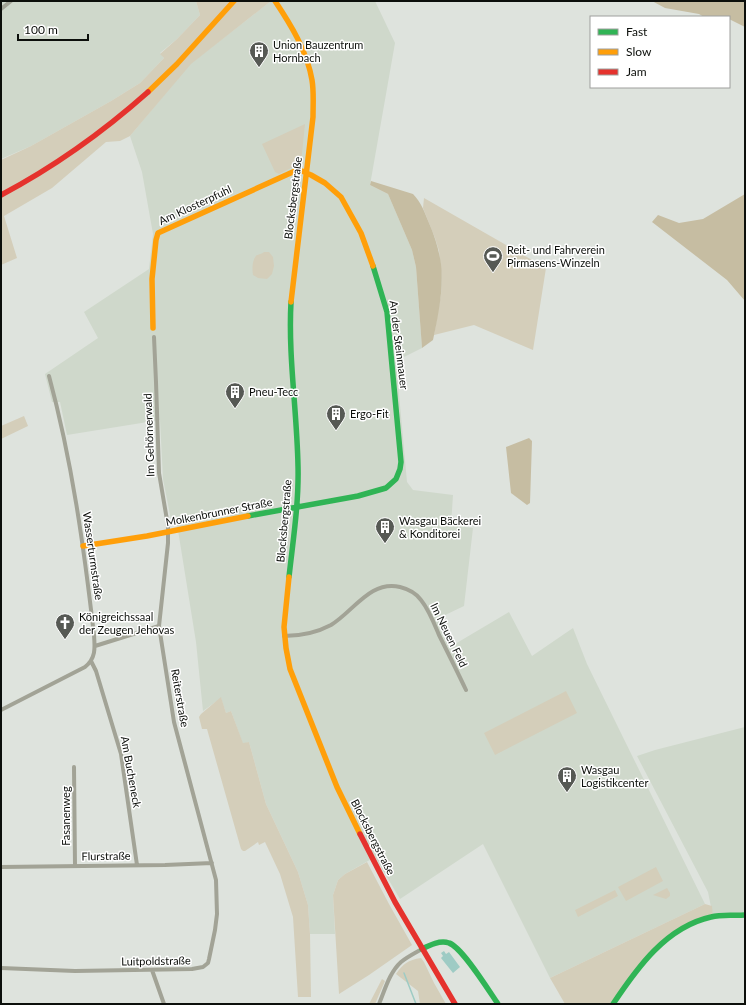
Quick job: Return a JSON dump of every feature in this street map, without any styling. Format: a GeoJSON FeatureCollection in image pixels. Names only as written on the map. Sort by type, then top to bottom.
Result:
{"type":"FeatureCollection","features":[{"type":"Feature","properties":{"kind":"main road"},"geometry":{"type":"LineString","coordinates":[[206,31],[228,1]]}},
{"type":"Feature","properties":{"kind":"main road"},"geometry":{"type":"LineString","coordinates":[[1,195],[30,179],[64,157],[107,126],[162,79],[234,1]]}},
{"type":"Feature","properties":{"kind":"main road","name":"Blocksbergstraße"},"geometry":{"type":"LineString","coordinates":[[275,1],[300,43],[307,60],[313,91],[313,117],[290,317],[299,483],[284,627],[286,655],[337,787],[356,827],[381,876],[455,1004]]}},
{"type":"Feature","properties":{"kind":"main road","name":"Am Klosterpfuhl"},"geometry":{"type":"LineString","coordinates":[[152,328],[152,279],[158,233],[292,172],[299,170],[306,173]]}},
{"type":"Feature","properties":{"kind":"main road","name":"An der Steinmauer"},"geometry":{"type":"LineString","coordinates":[[306,173],[325,183],[341,197],[361,234],[377,277],[387,312],[401,462],[399,475]]}},
{"type":"Feature","properties":{"kind":"main road","name":"Molkenbrunner Straße"},"geometry":{"type":"LineString","coordinates":[[83,546],[127,540],[358,496],[386,488],[399,475]]}},
{"type":"Feature","properties":{"kind":"main road"},"geometry":{"type":"LineString","coordinates":[[613,1004],[640,966],[655,949],[674,934],[694,922],[713,917],[745,915]]}},
{"type":"Feature","properties":{"kind":"main road"},"geometry":{"type":"LineString","coordinates":[[422,949],[442,942],[451,943],[463,954],[498,1004]]}},
{"type":"Feature","properties":{"kind":"street"},"geometry":{"type":"LineString","coordinates":[[1,9],[11,1]]}},
{"type":"Feature","properties":{"kind":"street","name":"Im Gehörnerwald"},"geometry":{"type":"LineString","coordinates":[[154,337],[159,473],[168,532]]}},
{"type":"Feature","properties":{"kind":"street","name":"Wasserturmstraße"},"geometry":{"type":"LineString","coordinates":[[49,376],[66,445],[83,546],[95,646],[91,661]]}},
{"type":"Feature","properties":{"kind":"street","name":"Reiterstraße"},"geometry":{"type":"LineString","coordinates":[[168,532],[159,626],[174,722],[212,863]]}},
{"type":"Feature","properties":{"kind":"street","name":"Im Neuen Feld"},"geometry":{"type":"LineString","coordinates":[[284,636],[305,635],[322,629],[338,620],[373,590],[388,586],[402,588],[417,595],[427,608],[466,690]]}},
{"type":"Feature","properties":{"kind":"street"},"geometry":{"type":"LineString","coordinates":[[95,646],[159,626]]}},
{"type":"Feature","properties":{"kind":"street"},"geometry":{"type":"LineString","coordinates":[[1,710],[85,667],[91,661]]}},
{"type":"Feature","properties":{"kind":"street","name":"Am Bucheneck"},"geometry":{"type":"LineString","coordinates":[[91,661],[96,670],[121,754],[137,865]]}},
{"type":"Feature","properties":{"kind":"street","name":"Fasanenweg"},"geometry":{"type":"LineString","coordinates":[[74,767],[75,866]]}},
{"type":"Feature","properties":{"kind":"street","name":"Flurstraße"},"geometry":{"type":"LineString","coordinates":[[1,867],[212,863]]}},
{"type":"Feature","properties":{"kind":"street","name":"Luitpoldstraße"},"geometry":{"type":"LineString","coordinates":[[1,968],[75,971],[196,969],[203,967],[208,962],[212,947],[217,914],[216,880],[212,863]]}},
{"type":"Feature","properties":{"kind":"street"},"geometry":{"type":"LineString","coordinates":[[379,1004],[390,977],[398,965],[422,949]]}},
{"type":"Feature","properties":{"kind":"street"},"geometry":{"type":"LineString","coordinates":[[152,970],[164,1004]]}},
{"type":"Feature","properties":{"kind":"shaded area"},"geometry":{"type":"Polygon","coordinates":[[[1,1],[196,1],[200,15],[177,39],[160,53],[164,58],[140,83],[31,146],[1,159],[1,1]]]}},
{"type":"Feature","properties":{"kind":"shaded area"},"geometry":{"type":"Polygon","coordinates":[[[196,1],[271,1],[191,64],[130,136],[120,141],[106,142],[52,188],[4,216],[17,258],[1,265],[1,160],[31,146],[140,83],[164,58],[160,54],[200,15],[196,1]]]}},
{"type":"Feature","properties":{"kind":"shaded area"},"geometry":{"type":"Polygon","coordinates":[[[271,1],[375,1],[395,43],[370,185],[388,194],[412,250],[416,267],[422,348],[396,361],[407,482],[413,490],[453,495],[451,525],[473,528],[464,606],[441,617],[455,644],[509,612],[532,656],[573,628],[587,664],[705,904],[550,978],[483,844],[400,899],[375,857],[345,874],[338,880],[333,895],[335,934],[310,934],[308,905],[298,872],[266,804],[249,742],[243,744],[231,711],[226,713],[221,698],[203,711],[196,642],[177,524],[172,525],[163,479],[160,420],[67,435],[60,402],[52,402],[45,374],[98,338],[84,312],[149,269],[153,234],[142,172],[130,136],[190,64],[271,1]]]}},
{"type":"Feature","properties":{"kind":"shaded area"},"geometry":{"type":"Polygon","coordinates":[[[652,1],[745,1],[745,27],[730,20],[730,16],[702,16],[699,14],[665,8],[652,1]]]}},
{"type":"Feature","properties":{"kind":"shaded area"},"geometry":{"type":"Polygon","coordinates":[[[305,124],[301,163],[279,174],[275,172],[262,144],[305,124]]]}},
{"type":"Feature","properties":{"kind":"shaded area"},"geometry":{"type":"Polygon","coordinates":[[[371,181],[413,194],[422,208],[436,244],[442,273],[440,302],[433,340],[422,348],[416,267],[412,250],[388,194],[370,185],[371,181]]]}},
{"type":"Feature","properties":{"kind":"shaded area"},"geometry":{"type":"Polygon","coordinates":[[[745,194],[745,301],[727,280],[652,222],[658,215],[679,223],[703,219],[745,194]]]}},
{"type":"Feature","properties":{"kind":"shaded area","name":"Reit- und Fahrverein Pirmasens-Winzeln"},"geometry":{"type":"Polygon","coordinates":[[[424,198],[546,268],[533,350],[474,325],[434,335],[441,294],[442,278],[439,251],[423,208],[424,198]]]}},
{"type":"Feature","properties":{"kind":"shaded area"},"geometry":{"type":"Polygon","coordinates":[[[264,252],[269,252],[273,257],[274,266],[272,274],[267,279],[258,278],[253,275],[254,259],[257,255],[264,252]]]}},
{"type":"Feature","properties":{"kind":"shaded area"},"geometry":{"type":"Polygon","coordinates":[[[24,416],[28,426],[1,439],[1,426],[24,416]]]}},
{"type":"Feature","properties":{"kind":"shaded area"},"geometry":{"type":"Polygon","coordinates":[[[529,438],[532,441],[530,503],[527,505],[511,493],[506,447],[529,438]]]}},
{"type":"Feature","properties":{"kind":"shaded area"},"geometry":{"type":"Polygon","coordinates":[[[566,691],[577,713],[495,755],[484,733],[566,691]]]}},
{"type":"Feature","properties":{"kind":"shaded area"},"geometry":{"type":"Polygon","coordinates":[[[221,697],[226,713],[231,711],[243,743],[249,742],[266,804],[298,872],[308,905],[311,997],[298,997],[293,917],[280,874],[265,842],[259,845],[258,842],[245,851],[241,849],[207,729],[202,729],[199,717],[221,697]]]}},
{"type":"Feature","properties":{"kind":"shaded area"},"geometry":{"type":"Polygon","coordinates":[[[745,727],[745,916],[713,917],[708,892],[637,756],[745,727]]]}},
{"type":"Feature","properties":{"kind":"shaded area"},"geometry":{"type":"Polygon","coordinates":[[[367,862],[412,945],[339,994],[333,895],[338,880],[345,874],[367,862]]]}},
{"type":"Feature","properties":{"kind":"shaded area"},"geometry":{"type":"Polygon","coordinates":[[[656,867],[663,881],[626,901],[618,887],[656,867]]]}},
{"type":"Feature","properties":{"kind":"shaded area"},"geometry":{"type":"Polygon","coordinates":[[[667,888],[670,896],[666,899],[653,895],[667,888]]]}},
{"type":"Feature","properties":{"kind":"shaded area"},"geometry":{"type":"Polygon","coordinates":[[[615,890],[618,896],[578,917],[575,910],[615,890]]]}},
{"type":"Feature","properties":{"kind":"shaded area"},"geometry":{"type":"Polygon","coordinates":[[[705,904],[712,906],[713,917],[694,922],[655,949],[613,1004],[565,1004],[550,978],[705,904]]]}},
{"type":"Feature","properties":{"kind":"shaded area"},"geometry":{"type":"Polygon","coordinates":[[[421,958],[446,1004],[420,1004],[418,991],[396,974],[406,963],[421,958]]]}},
{"type":"Feature","properties":{"kind":"shaded area"},"geometry":{"type":"Polygon","coordinates":[[[382,979],[385,981],[375,1004],[369,1004],[382,979]]]}},
{"type":"Feature","properties":{"kind":"water"},"geometry":{"type":"Polygon","coordinates":[[[444,951],[446,954],[449,952],[460,967],[453,973],[441,958],[443,956],[441,953],[444,951]]]}},
{"type":"Feature","properties":{"kind":"waterway"},"geometry":{"type":"LineString","coordinates":[[404,973],[416,1004]]}},
{"type":"Feature","properties":{"kind":"traffic: fast"},"geometry":{"type":"LineString","coordinates":[[248,516],[358,496],[386,488],[396,479],[401,462],[387,312],[373,266]]}},
{"type":"Feature","properties":{"kind":"traffic: fast"},"geometry":{"type":"LineString","coordinates":[[289,577],[298,494],[297,445],[290,322],[291,302]]}},
{"type":"Feature","properties":{"kind":"traffic: fast"},"geometry":{"type":"LineString","coordinates":[[613,1004],[643,963],[667,939],[680,930],[695,922],[711,917],[745,915]]}},
{"type":"Feature","properties":{"kind":"traffic: fast"},"geometry":{"type":"LineString","coordinates":[[422,949],[442,942],[446,942],[454,946],[461,952],[475,970],[498,1004]]}},
{"type":"Feature","properties":{"kind":"traffic: slow"},"geometry":{"type":"LineString","coordinates":[[148,92],[177,64],[234,1]]}},
{"type":"Feature","properties":{"kind":"traffic: slow"},"geometry":{"type":"LineString","coordinates":[[275,1],[302,49],[310,69],[313,89],[313,117],[291,302]]}},
{"type":"Feature","properties":{"kind":"traffic: slow"},"geometry":{"type":"LineString","coordinates":[[153,328],[152,279],[158,233],[295,171],[302,171],[311,175],[325,183],[341,197],[361,233],[373,266]]}},
{"type":"Feature","properties":{"kind":"traffic: slow"},"geometry":{"type":"LineString","coordinates":[[83,546],[147,536],[248,516]]}},
{"type":"Feature","properties":{"kind":"traffic: slow"},"geometry":{"type":"LineString","coordinates":[[289,577],[284,627],[290,669],[337,787],[360,834]]}},
{"type":"Feature","properties":{"kind":"traffic: jam"},"geometry":{"type":"LineString","coordinates":[[1,195],[40,173],[78,148],[114,121],[148,92]]}},
{"type":"Feature","properties":{"kind":"traffic: jam"},"geometry":{"type":"LineString","coordinates":[[360,834],[395,902],[455,1004]]}},
{"type":"Feature","properties":{"kind":"place","name":"Union Bauzentrum Hornbach"},"geometry":{"type":"Point","coordinates":[259,68]}},
{"type":"Feature","properties":{"kind":"place","name":"Reit- und Fahrverein Pirmasens-Winzeln"},"geometry":{"type":"Point","coordinates":[493,273]}},
{"type":"Feature","properties":{"kind":"place","name":"Pneu-Tecc"},"geometry":{"type":"Point","coordinates":[235,409]}},
{"type":"Feature","properties":{"kind":"place","name":"Ergo-Fit"},"geometry":{"type":"Point","coordinates":[336,431]}},
{"type":"Feature","properties":{"kind":"place","name":"Wasgau Bäckerei & Konditorei"},"geometry":{"type":"Point","coordinates":[385,544]}},
{"type":"Feature","properties":{"kind":"place","name":"Königreichssaal der Zeugen Jehovas"},"geometry":{"type":"Point","coordinates":[65,640]}},
{"type":"Feature","properties":{"kind":"place","name":"Wasgau Logistikcenter"},"geometry":{"type":"Point","coordinates":[567,793]}}]}
